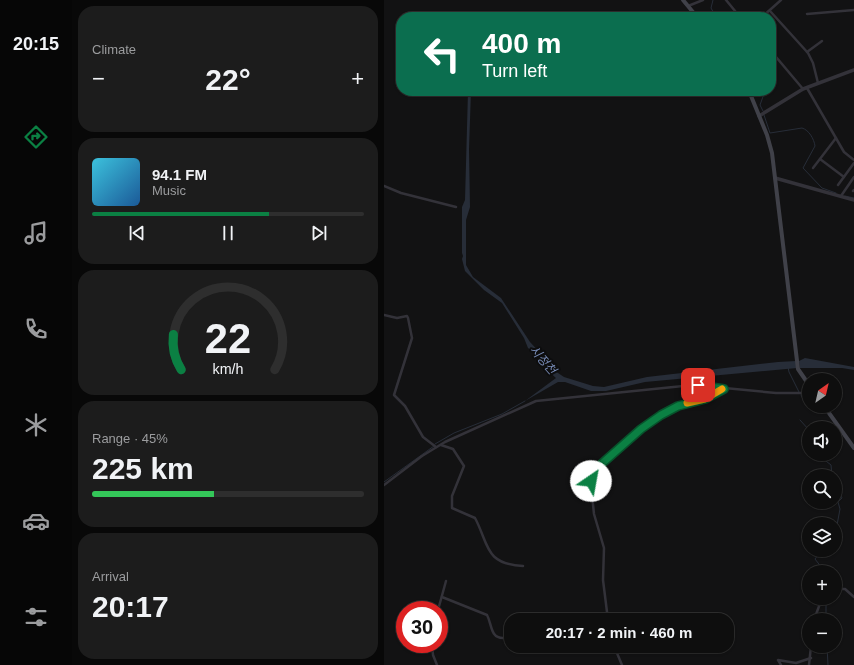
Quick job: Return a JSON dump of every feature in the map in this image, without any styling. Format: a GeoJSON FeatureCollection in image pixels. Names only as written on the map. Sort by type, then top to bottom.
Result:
{"type":"FeatureCollection","features":[{"type":"Feature","properties":{"kind":"main road"},"geometry":{"type":"LineString","coordinates":[[683,0],[693,12]]}},
{"type":"Feature","properties":{"kind":"main road"},"geometry":{"type":"LineString","coordinates":[[750,96],[771,148],[798,369],[802,375]]}},
{"type":"Feature","properties":{"kind":"main road"},"geometry":{"type":"LineString","coordinates":[[829,413],[854,448]]}},
{"type":"Feature","properties":{"kind":"street"},"geometry":{"type":"LineString","coordinates":[[688,6],[703,0]]}},
{"type":"Feature","properties":{"kind":"street"},"geometry":{"type":"LineString","coordinates":[[726,0],[736,12]]}},
{"type":"Feature","properties":{"kind":"street"},"geometry":{"type":"LineString","coordinates":[[768,12],[781,0]]}},
{"type":"Feature","properties":{"kind":"street"},"geometry":{"type":"LineString","coordinates":[[807,14],[854,10]]}},
{"type":"Feature","properties":{"kind":"street"},"geometry":{"type":"LineString","coordinates":[[776,17],[807,52],[813,62],[818,83]]}},
{"type":"Feature","properties":{"kind":"street"},"geometry":{"type":"LineString","coordinates":[[807,52],[822,41]]}},
{"type":"Feature","properties":{"kind":"street"},"geometry":{"type":"LineString","coordinates":[[776,57],[805,88],[844,152],[854,160]]}},
{"type":"Feature","properties":{"kind":"street"},"geometry":{"type":"LineString","coordinates":[[759,116],[805,88],[854,70]]}},
{"type":"Feature","properties":{"kind":"street"},"geometry":{"type":"LineString","coordinates":[[813,168],[836,138]]}},
{"type":"Feature","properties":{"kind":"street"},"geometry":{"type":"LineString","coordinates":[[820,159],[844,177]]}},
{"type":"Feature","properties":{"kind":"street"},"geometry":{"type":"LineString","coordinates":[[838,185],[854,163]]}},
{"type":"Feature","properties":{"kind":"street"},"geometry":{"type":"LineString","coordinates":[[841,197],[854,177]]}},
{"type":"Feature","properties":{"kind":"street"},"geometry":{"type":"LineString","coordinates":[[775,178],[854,200]]}},
{"type":"Feature","properties":{"kind":"street"},"geometry":{"type":"LineString","coordinates":[[384,186],[401,193],[456,207]]}},
{"type":"Feature","properties":{"kind":"street"},"geometry":{"type":"LineString","coordinates":[[384,315],[397,318],[407,316],[408,318],[412,338],[394,394],[405,406],[423,437],[436,447]]}},
{"type":"Feature","properties":{"kind":"street"},"geometry":{"type":"LineString","coordinates":[[384,485],[436,447],[536,401],[673,386],[698,385],[724,389],[802,393]]}},
{"type":"Feature","properties":{"kind":"street"},"geometry":{"type":"LineString","coordinates":[[607,613],[603,580],[604,548],[594,514],[591,485],[592,474],[632,436],[657,418],[678,406],[705,399],[724,389]]}},
{"type":"Feature","properties":{"kind":"street"},"geometry":{"type":"LineString","coordinates":[[441,445],[453,449],[464,466],[452,496],[452,508],[475,518],[484,542],[497,558],[511,565],[523,566]]}},
{"type":"Feature","properties":{"kind":"street"},"geometry":{"type":"LineString","coordinates":[[441,601],[446,580]]}},
{"type":"Feature","properties":{"kind":"street"},"geometry":{"type":"LineString","coordinates":[[842,589],[854,598]]}},
{"type":"Feature","properties":{"kind":"street"},"geometry":{"type":"LineString","coordinates":[[442,597],[487,615],[493,634],[498,638],[503,638]]}},
{"type":"Feature","properties":{"kind":"street"},"geometry":{"type":"LineString","coordinates":[[432,653],[437,665]]}},
{"type":"Feature","properties":{"kind":"street"},"geometry":{"type":"LineString","coordinates":[[617,653],[622,665]]}},
{"type":"Feature","properties":{"kind":"street"},"geometry":{"type":"LineString","coordinates":[[809,665],[811,653]]}},
{"type":"Feature","properties":{"kind":"street"},"geometry":{"type":"LineString","coordinates":[[780,665],[778,660],[785,663],[796,663],[811,658]]}},
{"type":"Feature","properties":{"kind":"water","name":"시정천"},"geometry":{"type":"Polygon","coordinates":[[[468,96],[471,96],[469,149],[470,207],[466,220],[466,265],[473,277],[501,298],[530,342],[552,369],[564,377],[593,386],[604,387],[647,377],[778,362],[796,361],[797,368],[645,382],[606,391],[591,391],[565,382],[558,382],[525,401],[556,378],[545,368],[537,354],[528,348],[524,338],[502,303],[484,290],[465,271],[462,259],[462,207],[465,200],[468,96]]]}},
{"type":"Feature","properties":{"kind":"water"},"geometry":{"type":"Polygon","coordinates":[[[805,358],[854,367],[854,370],[842,368],[800,368],[799,361],[805,358]]]}},
{"type":"Feature","properties":{"kind":"waterway"},"geometry":{"type":"LineString","coordinates":[[713,0],[711,8],[713,12]]}},
{"type":"Feature","properties":{"kind":"waterway"},"geometry":{"type":"LineString","coordinates":[[763,96],[760,105],[763,111]]}},
{"type":"Feature","properties":{"kind":"waterway"},"geometry":{"type":"LineString","coordinates":[[764,115],[770,133],[802,128],[809,133],[815,146],[803,168],[822,188],[836,193]]}},
{"type":"Feature","properties":{"kind":"waterway"},"geometry":{"type":"LineString","coordinates":[[845,196],[854,198]]}},
{"type":"Feature","properties":{"kind":"waterway"},"geometry":{"type":"LineString","coordinates":[[788,367],[799,392]]}},
{"type":"Feature","properties":{"kind":"waterway"},"geometry":{"type":"LineString","coordinates":[[435,444],[454,433],[502,414],[525,401]]}},
{"type":"Feature","properties":{"kind":"waterway"},"geometry":{"type":"LineString","coordinates":[[384,482],[434,446]]}},
{"type":"Feature","properties":{"kind":"waterway"},"geometry":{"type":"LineString","coordinates":[[826,461],[831,465],[831,469]]}},
{"type":"Feature","properties":{"kind":"waterway"},"geometry":{"type":"LineString","coordinates":[[839,517],[840,509]]}},
{"type":"Feature","properties":{"kind":"waterway"},"geometry":{"type":"LineString","coordinates":[[816,557],[815,559],[820,565]]}},
{"type":"Feature","properties":{"kind":"waterway"},"geometry":{"type":"LineString","coordinates":[[826,605],[826,613]]}},
{"type":"Feature","properties":{"kind":"waterway"},"geometry":{"type":"LineString","coordinates":[[827,653],[828,665]]}},
{"type":"Feature","properties":{"kind":"slow traffic"},"geometry":{"type":"LineString","coordinates":[[687,403],[705,399],[722,389]]}},
{"type":"Feature","properties":{"kind":"route"},"geometry":{"type":"LineString","coordinates":[[591,481],[592,474],[598,467],[632,436],[653,420],[678,406],[705,399],[717,391],[724,389],[698,385]]}}]}
